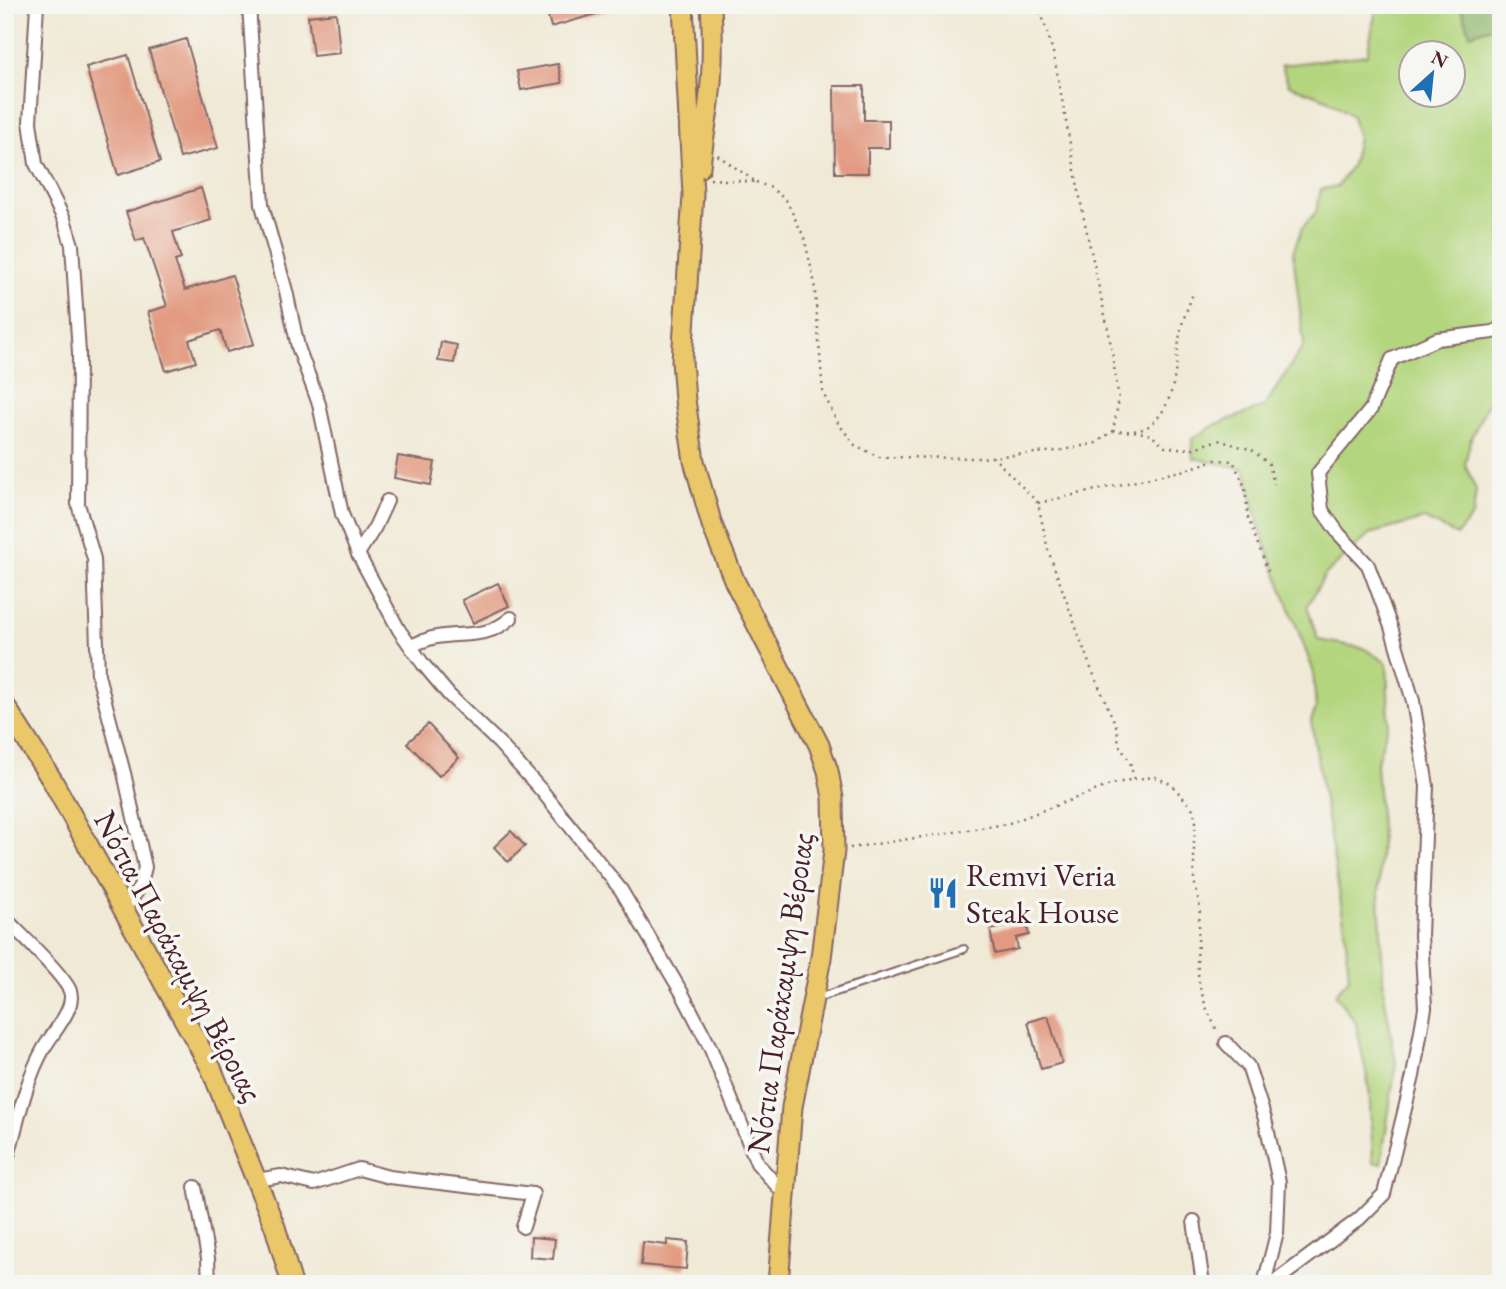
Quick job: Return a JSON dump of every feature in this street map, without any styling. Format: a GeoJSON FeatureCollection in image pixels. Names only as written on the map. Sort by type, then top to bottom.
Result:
{"type":"FeatureCollection","features":[{"type":"Feature","properties":{"kind":"main road","name":"Νότια Παράκαμψη Βέροιας"},"geometry":{"type":"LineString","coordinates":[[683,5],[696,187]]}},
{"type":"Feature","properties":{"kind":"main road","name":"Νότια Παράκαμψη Βέροιας"},"geometry":{"type":"LineString","coordinates":[[711,5],[713,30],[709,101],[696,187],[682,360],[694,461],[712,525],[736,582],[819,745],[833,798],[834,851],[813,999],[792,1107],[778,1284]]}},
{"type":"Feature","properties":{"kind":"main road","name":"Νότια Παράκαμψη Βέροιας"},"geometry":{"type":"LineString","coordinates":[[5,706],[52,779],[211,1068],[275,1227],[292,1284]]}},
{"type":"Feature","properties":{"kind":"street"},"geometry":{"type":"LineString","coordinates":[[37,5],[30,122],[36,163],[64,219],[72,245],[79,354],[78,504],[94,559],[98,675],[145,867],[140,887],[123,912]]}},
{"type":"Feature","properties":{"kind":"street"},"geometry":{"type":"LineString","coordinates":[[249,5],[262,205],[286,291],[298,347],[319,404],[342,514],[358,554],[399,630],[449,695],[499,743],[542,791],[621,890],[710,1047],[757,1163],[785,1195]]}},
{"type":"Feature","properties":{"kind":"street"},"geometry":{"type":"LineString","coordinates":[[1272,1284],[1359,1219],[1384,1194],[1413,1076],[1425,1008],[1422,935],[1427,786],[1413,701],[1368,565],[1339,534],[1322,510],[1318,472],[1371,409],[1392,359],[1437,338],[1493,332],[1501,328]]}},
{"type":"Feature","properties":{"kind":"street"},"geometry":{"type":"LineString","coordinates":[[358,554],[387,501]]}},
{"type":"Feature","properties":{"kind":"street"},"geometry":{"type":"LineString","coordinates":[[411,646],[433,638],[472,636],[500,628],[511,618]]}},
{"type":"Feature","properties":{"kind":"street"},"geometry":{"type":"LineString","coordinates":[[5,918],[70,989],[72,1001],[68,1013],[54,1029],[34,1065],[5,1166]]}},
{"type":"Feature","properties":{"kind":"street"},"geometry":{"type":"LineString","coordinates":[[1226,1042],[1248,1066],[1265,1119],[1279,1182],[1277,1233],[1264,1284]]}},
{"type":"Feature","properties":{"kind":"street"},"geometry":{"type":"LineString","coordinates":[[257,1180],[281,1176],[314,1184],[359,1168],[389,1177],[533,1194],[523,1227]]}},
{"type":"Feature","properties":{"kind":"street"},"geometry":{"type":"LineString","coordinates":[[195,1187],[208,1258],[209,1284]]}},
{"type":"Feature","properties":{"kind":"street"},"geometry":{"type":"LineString","coordinates":[[1194,1221],[1203,1284]]}},
{"type":"Feature","properties":{"kind":"lane"},"geometry":{"type":"LineString","coordinates":[[813,999],[964,948]]}},
{"type":"Feature","properties":{"kind":"path"},"geometry":{"type":"LineString","coordinates":[[1039,5],[1054,55],[1083,214],[1116,370],[1119,399],[1113,431]]}},
{"type":"Feature","properties":{"kind":"path"},"geometry":{"type":"LineString","coordinates":[[702,144],[786,200],[804,237],[814,280],[823,393],[838,423],[855,445],[879,457],[993,457],[1096,443],[1113,431],[1134,431],[1150,435],[1165,447],[1191,449],[1218,440],[1252,450],[1269,464],[1273,484]]}},
{"type":"Feature","properties":{"kind":"path"},"geometry":{"type":"LineString","coordinates":[[696,187],[756,182]]}},
{"type":"Feature","properties":{"kind":"path"},"geometry":{"type":"LineString","coordinates":[[1134,431],[1150,426],[1169,402],[1180,331],[1194,293]]}},
{"type":"Feature","properties":{"kind":"path"},"geometry":{"type":"LineString","coordinates":[[993,457],[1038,503],[1048,550],[1090,666],[1117,728],[1119,745],[1130,762],[1134,779]]}},
{"type":"Feature","properties":{"kind":"path"},"geometry":{"type":"LineString","coordinates":[[1038,503],[1185,470],[1214,460],[1233,461],[1245,487],[1248,518],[1268,571]]}},
{"type":"Feature","properties":{"kind":"path"},"geometry":{"type":"LineString","coordinates":[[834,851],[1007,824],[1113,784],[1134,779],[1154,777],[1171,784],[1194,809],[1194,880],[1200,908],[1197,959],[1199,984],[1217,1031],[1226,1042]]}},
{"type":"Feature","properties":{"kind":"green space"},"geometry":{"type":"Polygon","coordinates":[[[1377,5],[1460,5],[1470,34],[1501,24],[1501,376],[1471,438],[1465,464],[1476,490],[1473,515],[1457,535],[1424,519],[1370,534],[1325,575],[1307,606],[1318,640],[1363,648],[1387,663],[1389,721],[1376,765],[1381,828],[1379,894],[1384,994],[1396,1063],[1381,1164],[1373,1162],[1369,1087],[1356,1023],[1335,994],[1349,978],[1345,928],[1311,720],[1316,709],[1313,670],[1260,530],[1245,469],[1193,458],[1192,439],[1217,424],[1264,407],[1304,345],[1293,252],[1302,228],[1316,212],[1321,189],[1338,186],[1352,164],[1358,139],[1352,116],[1327,99],[1289,85],[1281,65],[1367,55],[1377,5]]]}},
{"type":"Feature","properties":{"kind":"green space"},"geometry":{"type":"Polygon","coordinates":[[[1460,5],[1501,5],[1501,24],[1470,34],[1460,5]]]}},
{"type":"Feature","properties":{"kind":"building"},"geometry":{"type":"Polygon","coordinates":[[[545,5],[616,5],[617,8],[551,27],[545,5]]]}},
{"type":"Feature","properties":{"kind":"building"},"geometry":{"type":"Polygon","coordinates":[[[336,13],[340,53],[313,56],[308,16],[336,13]]]}},
{"type":"Feature","properties":{"kind":"building"},"geometry":{"type":"Polygon","coordinates":[[[186,39],[218,148],[180,158],[149,50],[186,39]]]}},
{"type":"Feature","properties":{"kind":"building"},"geometry":{"type":"Polygon","coordinates":[[[128,55],[160,162],[118,175],[86,67],[128,55]]]}},
{"type":"Feature","properties":{"kind":"building"},"geometry":{"type":"Polygon","coordinates":[[[558,64],[562,83],[521,90],[517,71],[558,64]]]}},
{"type":"Feature","properties":{"kind":"building"},"geometry":{"type":"Polygon","coordinates":[[[834,86],[864,86],[864,120],[889,120],[889,148],[868,148],[868,173],[835,173],[834,86]]]}},
{"type":"Feature","properties":{"kind":"building"},"geometry":{"type":"Polygon","coordinates":[[[201,188],[211,220],[173,232],[181,259],[175,261],[185,290],[232,275],[254,344],[227,352],[220,330],[189,340],[196,362],[166,371],[148,312],[167,306],[144,238],[136,241],[126,212],[201,188]]]}},
{"type":"Feature","properties":{"kind":"building"},"geometry":{"type":"Polygon","coordinates":[[[441,342],[457,345],[454,363],[438,361],[441,342]]]}},
{"type":"Feature","properties":{"kind":"building"},"geometry":{"type":"Polygon","coordinates":[[[398,456],[435,462],[431,485],[394,478],[398,456]]]}},
{"type":"Feature","properties":{"kind":"building"},"geometry":{"type":"Polygon","coordinates":[[[498,583],[509,606],[473,623],[462,600],[498,583]]]}},
{"type":"Feature","properties":{"kind":"building"},"geometry":{"type":"Polygon","coordinates":[[[428,724],[459,758],[439,776],[407,743],[428,724]]]}},
{"type":"Feature","properties":{"kind":"building"},"geometry":{"type":"Polygon","coordinates":[[[511,831],[525,846],[508,862],[494,847],[511,831]]]}},
{"type":"Feature","properties":{"kind":"building"},"geometry":{"type":"Polygon","coordinates":[[[1026,923],[1029,935],[1016,938],[1018,949],[995,954],[990,930],[1026,923]]]}},
{"type":"Feature","properties":{"kind":"building"},"geometry":{"type":"Polygon","coordinates":[[[1048,1016],[1062,1063],[1041,1069],[1028,1022],[1048,1016]]]}},
{"type":"Feature","properties":{"kind":"building"},"geometry":{"type":"Polygon","coordinates":[[[531,1237],[555,1239],[553,1259],[530,1257],[531,1237]]]}},
{"type":"Feature","properties":{"kind":"building"},"geometry":{"type":"Polygon","coordinates":[[[667,1240],[688,1242],[686,1269],[641,1265],[643,1242],[667,1245],[667,1240]]]}},
{"type":"Feature","properties":{"kind":"place","name":"Remvi Veria Steak House"},"geometry":{"type":"Point","coordinates":[943,893]}}]}
